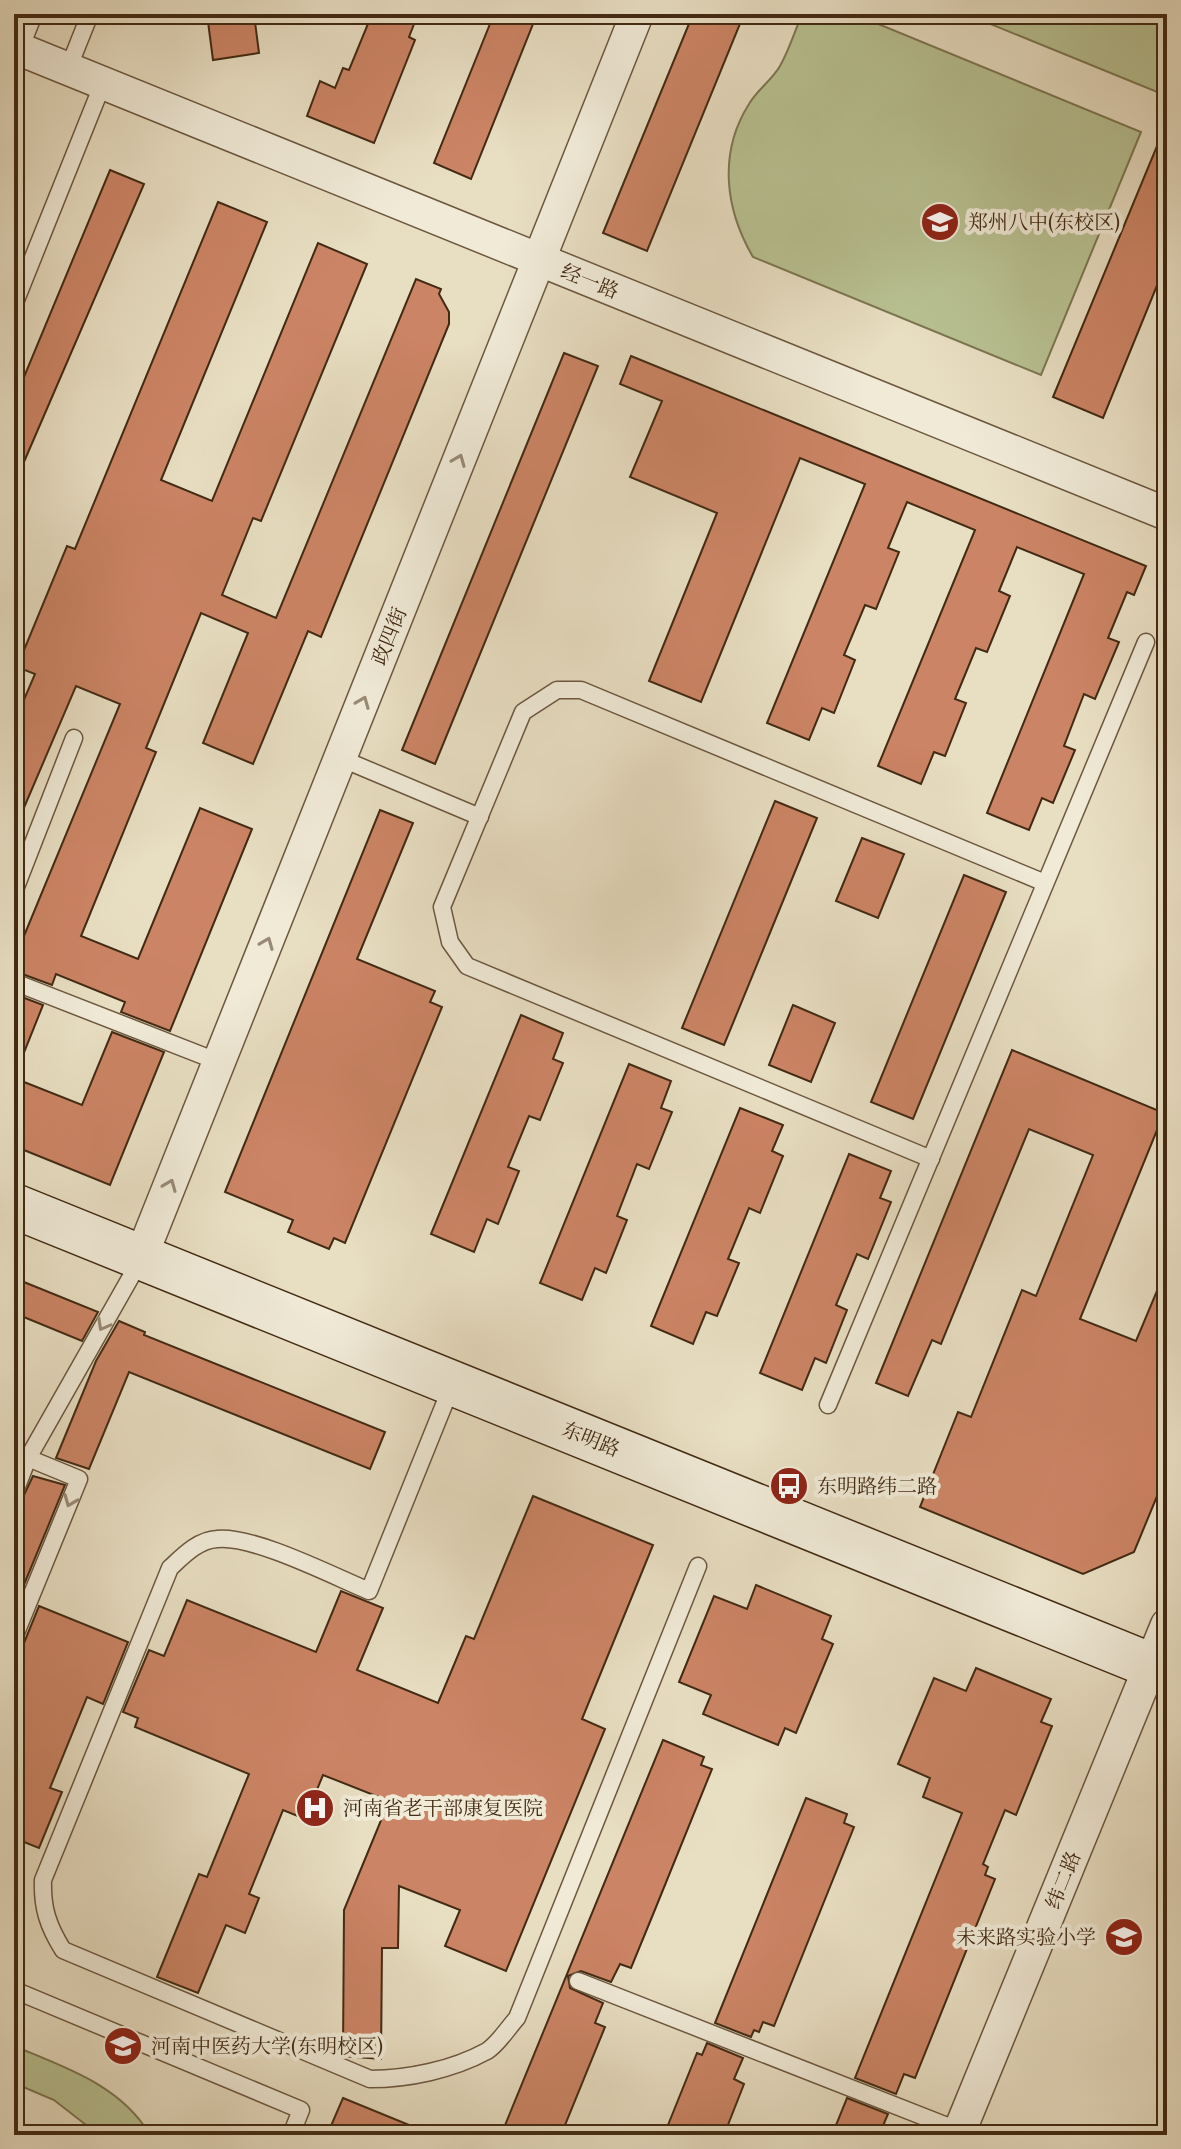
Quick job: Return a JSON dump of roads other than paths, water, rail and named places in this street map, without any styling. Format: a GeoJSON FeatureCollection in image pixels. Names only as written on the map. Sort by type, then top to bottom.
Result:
{"type":"FeatureCollection","features":[{"type":"Feature","properties":{"kind":"street","name":"政四街"},"geometry":{"type":"LineString","coordinates":[[141,1257],[637,14]]}},
{"type":"Feature","properties":{"kind":"street","name":"经一路"},"geometry":{"type":"LineString","coordinates":[[17,48],[1167,514]]}},
{"type":"Feature","properties":{"kind":"street","name":"东明路"},"geometry":{"type":"LineString","coordinates":[[14,1206],[1159,1668]]}},
{"type":"Feature","properties":{"kind":"street","name":"纬二路"},"geometry":{"type":"LineString","coordinates":[[959,2133],[1159,1668],[1167,1625]]}},
{"type":"Feature","properties":{"kind":"lane"},"geometry":{"type":"LineString","coordinates":[[17,48],[34,14]]}},
{"type":"Feature","properties":{"kind":"lane"},"geometry":{"type":"LineString","coordinates":[[68,69],[90,14]]}},
{"type":"Feature","properties":{"kind":"lane"},"geometry":{"type":"LineString","coordinates":[[14,305],[103,83]]}},
{"type":"Feature","properties":{"kind":"lane"},"geometry":{"type":"LineString","coordinates":[[828,1405],[1146,642]]}},
{"type":"Feature","properties":{"kind":"lane"},"geometry":{"type":"LineString","coordinates":[[931,1159],[467,966],[450,942],[442,907],[523,712],[557,690],[581,690],[1045,883]]}},
{"type":"Feature","properties":{"kind":"lane"},"geometry":{"type":"LineString","coordinates":[[14,892],[74,738]]}},
{"type":"Feature","properties":{"kind":"lane"},"geometry":{"type":"LineString","coordinates":[[340,758],[480,817]]}},
{"type":"Feature","properties":{"kind":"lane"},"geometry":{"type":"LineString","coordinates":[[14,982],[219,1062]]}},
{"type":"Feature","properties":{"kind":"lane"},"geometry":{"type":"LineString","coordinates":[[14,1494],[28,1458],[141,1257]]}},
{"type":"Feature","properties":{"kind":"lane"},"geometry":{"type":"LineString","coordinates":[[452,1383],[369,1591],[245,1541],[216,1539],[186,1553],[170,1568],[43,1880],[42,1904],[50,1930],[63,1950],[370,2079],[398,2079],[448,2067],[489,2050],[517,2018],[698,1566]]}},
{"type":"Feature","properties":{"kind":"lane"},"geometry":{"type":"LineString","coordinates":[[14,1638],[79,1479],[28,1458]]}},
{"type":"Feature","properties":{"kind":"lane"},"geometry":{"type":"LineString","coordinates":[[578,1981],[959,2133]]}},
{"type":"Feature","properties":{"kind":"lane"},"geometry":{"type":"LineString","coordinates":[[14,1990],[301,2110],[291,2135]]}},
{"type":"Feature","properties":{"kind":"place","name":"郑州八中(东校区)"},"geometry":{"type":"Point","coordinates":[940,222]}},
{"type":"Feature","properties":{"kind":"place","name":"东明路纬二路"},"geometry":{"type":"Point","coordinates":[789,1486]}},
{"type":"Feature","properties":{"kind":"place","name":"河南省老干部康复医院"},"geometry":{"type":"Point","coordinates":[315,1808]}},
{"type":"Feature","properties":{"kind":"place","name":"未来路实验小学"},"geometry":{"type":"Point","coordinates":[1124,1937]}},
{"type":"Feature","properties":{"kind":"place","name":"河南中医药大学(东明校区)"},"geometry":{"type":"Point","coordinates":[123,2046]}}]}
